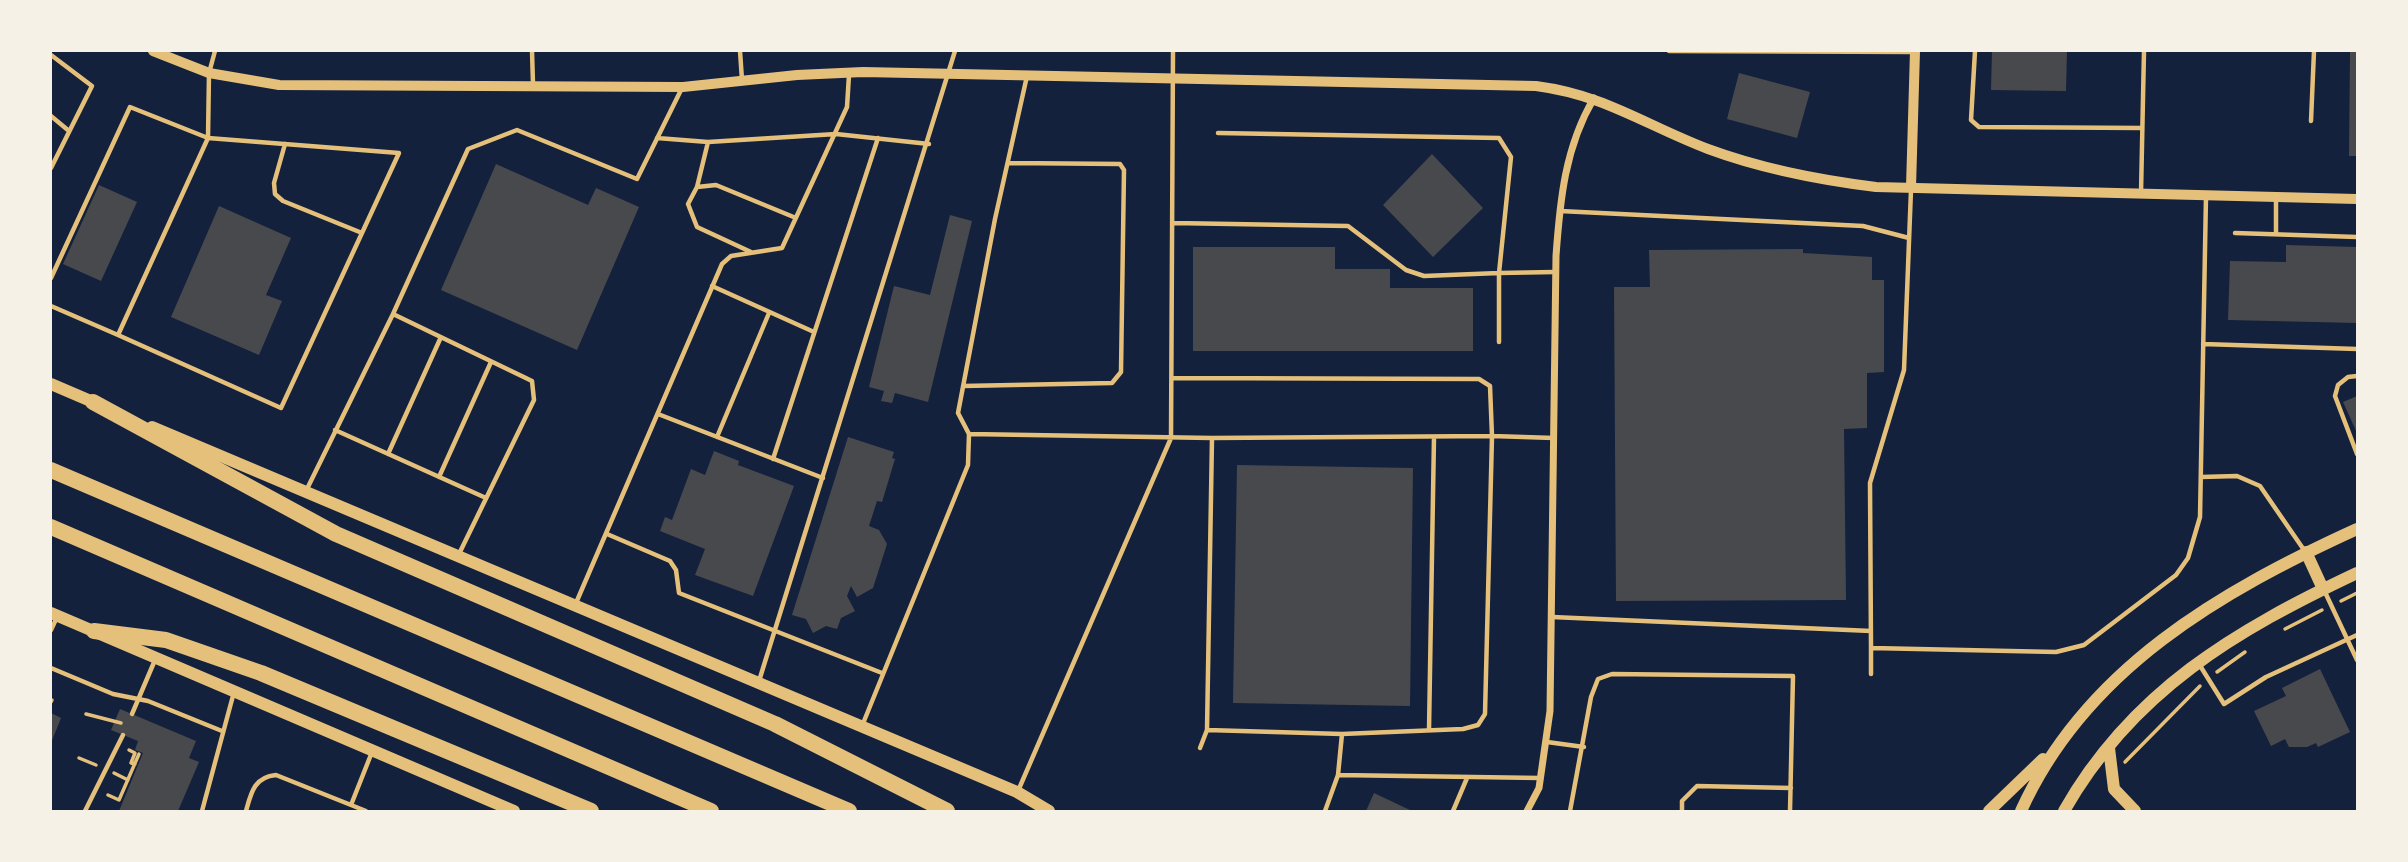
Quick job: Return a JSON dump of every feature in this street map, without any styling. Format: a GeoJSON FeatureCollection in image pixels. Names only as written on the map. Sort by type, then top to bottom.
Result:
{"type":"FeatureCollection","features":[{"type":"Feature","properties":{"kind":"highway"},"geometry":{"type":"LineString","coordinates":[[93,402],[336,534],[775,724],[947,811]]}},
{"type":"Feature","properties":{"kind":"highway"},"geometry":{"type":"LineString","coordinates":[[51,470],[849,811]]}},
{"type":"Feature","properties":{"kind":"highway"},"geometry":{"type":"LineString","coordinates":[[51,527],[711,811]]}},
{"type":"Feature","properties":{"kind":"highway"},"geometry":{"type":"LineString","coordinates":[[94,631],[166,640],[261,673],[591,811]]}},
{"type":"Feature","properties":{"kind":"main road"},"geometry":{"type":"LineString","coordinates":[[51,384],[1017,792],[1049,811]]}},
{"type":"Feature","properties":{"kind":"main road"},"geometry":{"type":"LineString","coordinates":[[1989,811],[2061,741],[2136,660],[2181,623],[2227,594],[2306,552],[2357,529]]}},
{"type":"Feature","properties":{"kind":"main road"},"geometry":{"type":"LineString","coordinates":[[2306,552],[2323,589]]}},
{"type":"Feature","properties":{"kind":"main road"},"geometry":{"type":"LineString","coordinates":[[2064,811],[2081,780],[2109,748],[2158,693],[2197,661],[2241,632],[2357,573]]}},
{"type":"Feature","properties":{"kind":"main road"},"geometry":{"type":"LineString","coordinates":[[54,614],[514,811]]}},
{"type":"Feature","properties":{"kind":"main road"},"geometry":{"type":"LineString","coordinates":[[2021,811],[2033,784],[2061,741]]}},
{"type":"Feature","properties":{"kind":"main road"},"geometry":{"type":"LineString","coordinates":[[2109,748],[2114,789],[2135,811]]}},
{"type":"Feature","properties":{"kind":"street"},"geometry":{"type":"LineString","coordinates":[[153,51],[209,73],[279,85],[533,84],[683,87],[850,73],[1523,86],[1569,91],[1594,98],[1706,148],[1746,162],[1837,182],[1912,187],[2357,199]]}},
{"type":"Feature","properties":{"kind":"street"},"geometry":{"type":"LineString","coordinates":[[1912,187],[1915,52]]}},
{"type":"Feature","properties":{"kind":"street"},"geometry":{"type":"LineString","coordinates":[[1527,811],[1540,778],[1547,742],[1552,617],[1556,272],[1560,211],[1570,149],[1579,123],[1594,98]]}},
{"type":"Feature","properties":{"kind":"lane"},"geometry":{"type":"LineString","coordinates":[[118,335],[208,138],[209,73],[215,51]]}},
{"type":"Feature","properties":{"kind":"lane"},"geometry":{"type":"LineString","coordinates":[[532,51],[533,84]]}},
{"type":"Feature","properties":{"kind":"lane"},"geometry":{"type":"LineString","coordinates":[[740,51],[743,80]]}},
{"type":"Feature","properties":{"kind":"lane"},"geometry":{"type":"LineString","coordinates":[[759,682],[772,633],[929,144],[947,74],[956,51]]}},
{"type":"Feature","properties":{"kind":"lane"},"geometry":{"type":"LineString","coordinates":[[1017,792],[1171,438],[1173,51]]}},
{"type":"Feature","properties":{"kind":"lane"},"geometry":{"type":"LineString","coordinates":[[1669,51],[1915,52]]}},
{"type":"Feature","properties":{"kind":"lane"},"geometry":{"type":"LineString","coordinates":[[1975,51],[1971,120],[1979,127],[2142,128]]}},
{"type":"Feature","properties":{"kind":"lane"},"geometry":{"type":"LineString","coordinates":[[2141,194],[2144,51]]}},
{"type":"Feature","properties":{"kind":"lane"},"geometry":{"type":"LineString","coordinates":[[2311,121],[2314,51]]}},
{"type":"Feature","properties":{"kind":"lane"},"geometry":{"type":"LineString","coordinates":[[51,55],[92,86],[51,168]]}},
{"type":"Feature","properties":{"kind":"lane"},"geometry":{"type":"LineString","coordinates":[[576,604],[722,264],[731,256],[782,248],[847,107],[850,73]]}},
{"type":"Feature","properties":{"kind":"lane"},"geometry":{"type":"LineString","coordinates":[[862,726],[968,465],[969,434],[958,413],[1028,75]]}},
{"type":"Feature","properties":{"kind":"lane"},"geometry":{"type":"LineString","coordinates":[[306,492],[393,314],[468,149],[517,130],[637,179],[683,87]]}},
{"type":"Feature","properties":{"kind":"lane"},"geometry":{"type":"LineString","coordinates":[[51,278],[130,107],[208,138],[399,153],[281,408],[51,306]]}},
{"type":"Feature","properties":{"kind":"lane"},"geometry":{"type":"LineString","coordinates":[[51,116],[69,131]]}},
{"type":"Feature","properties":{"kind":"lane"},"geometry":{"type":"LineString","coordinates":[[1218,133],[1499,138],[1511,157],[1499,273],[1499,342]]}},
{"type":"Feature","properties":{"kind":"lane"},"geometry":{"type":"LineString","coordinates":[[657,138],[708,142],[836,134],[929,144]]}},
{"type":"Feature","properties":{"kind":"lane"},"geometry":{"type":"LineString","coordinates":[[773,459],[878,138]]}},
{"type":"Feature","properties":{"kind":"lane"},"geometry":{"type":"LineString","coordinates":[[708,142],[697,187],[688,204],[697,227],[754,253]]}},
{"type":"Feature","properties":{"kind":"lane"},"geometry":{"type":"LineString","coordinates":[[285,144],[274,183],[275,194],[283,201],[362,233]]}},
{"type":"Feature","properties":{"kind":"lane"},"geometry":{"type":"LineString","coordinates":[[963,386],[1112,383],[1121,372],[1124,170],[1120,164],[1009,163]]}},
{"type":"Feature","properties":{"kind":"lane"},"geometry":{"type":"LineString","coordinates":[[697,187],[716,185],[796,218]]}},
{"type":"Feature","properties":{"kind":"lane"},"geometry":{"type":"LineString","coordinates":[[1871,674],[1870,483],[1904,370],[1912,187]]}},
{"type":"Feature","properties":{"kind":"lane"},"geometry":{"type":"LineString","coordinates":[[1871,648],[2056,652],[2084,645],[2176,575],[2188,558],[2200,517],[2206,195]]}},
{"type":"Feature","properties":{"kind":"lane"},"geometry":{"type":"LineString","coordinates":[[2276,197],[2276,234]]}},
{"type":"Feature","properties":{"kind":"lane"},"geometry":{"type":"LineString","coordinates":[[1560,211],[1864,226],[1909,238]]}},
{"type":"Feature","properties":{"kind":"lane"},"geometry":{"type":"LineString","coordinates":[[1172,223],[1348,226],[1406,270],[1424,275],[1556,272]]}},
{"type":"Feature","properties":{"kind":"lane"},"geometry":{"type":"LineString","coordinates":[[2235,233],[2357,237]]}},
{"type":"Feature","properties":{"kind":"lane"},"geometry":{"type":"LineString","coordinates":[[712,286],[814,332]]}},
{"type":"Feature","properties":{"kind":"lane"},"geometry":{"type":"LineString","coordinates":[[717,438],[769,313]]}},
{"type":"Feature","properties":{"kind":"lane"},"geometry":{"type":"LineString","coordinates":[[393,314],[533,381],[536,391],[459,555]]}},
{"type":"Feature","properties":{"kind":"lane"},"geometry":{"type":"LineString","coordinates":[[388,454],[441,337]]}},
{"type":"Feature","properties":{"kind":"lane"},"geometry":{"type":"LineString","coordinates":[[2203,344],[2357,349]]}},
{"type":"Feature","properties":{"kind":"lane"},"geometry":{"type":"LineString","coordinates":[[439,477],[491,362]]}},
{"type":"Feature","properties":{"kind":"lane"},"geometry":{"type":"LineString","coordinates":[[2357,376],[2337,385],[2334,396],[2357,454]]}},
{"type":"Feature","properties":{"kind":"lane"},"geometry":{"type":"LineString","coordinates":[[1172,379],[1479,379],[1490,386],[1492,436],[1485,714],[1478,725],[1342,734],[1207,730]]}},
{"type":"Feature","properties":{"kind":"lane"},"geometry":{"type":"LineString","coordinates":[[658,414],[823,478]]}},
{"type":"Feature","properties":{"kind":"lane"},"geometry":{"type":"LineString","coordinates":[[335,430],[486,498]]}},
{"type":"Feature","properties":{"kind":"lane"},"geometry":{"type":"LineString","coordinates":[[969,434],[1171,438],[1555,438]]}},
{"type":"Feature","properties":{"kind":"lane"},"geometry":{"type":"LineString","coordinates":[[1429,730],[1434,437]]}},
{"type":"Feature","properties":{"kind":"lane"},"geometry":{"type":"LineString","coordinates":[[1200,748],[1207,730],[1212,438]]}},
{"type":"Feature","properties":{"kind":"lane"},"geometry":{"type":"LineString","coordinates":[[2201,477],[2237,477],[2260,486],[2306,552]]}},
{"type":"Feature","properties":{"kind":"lane"},"geometry":{"type":"LineString","coordinates":[[607,534],[670,561],[676,570],[679,593],[772,633],[882,673]]}},
{"type":"Feature","properties":{"kind":"lane"},"geometry":{"type":"LineString","coordinates":[[2323,589],[2357,660]]}},
{"type":"Feature","properties":{"kind":"lane"},"geometry":{"type":"LineString","coordinates":[[51,629],[54,614]]}},
{"type":"Feature","properties":{"kind":"lane"},"geometry":{"type":"LineString","coordinates":[[1552,617],[1871,631]]}},
{"type":"Feature","properties":{"kind":"lane"},"geometry":{"type":"LineString","coordinates":[[2197,661],[2224,705],[2266,677],[2357,635]]}},
{"type":"Feature","properties":{"kind":"lane"},"geometry":{"type":"LineString","coordinates":[[132,714],[156,658]]}},
{"type":"Feature","properties":{"kind":"lane"},"geometry":{"type":"LineString","coordinates":[[51,668],[113,694],[138,699],[222,731]]}},
{"type":"Feature","properties":{"kind":"lane"},"geometry":{"type":"LineString","coordinates":[[1570,811],[1584,747],[1591,697],[1598,679],[1612,674],[1793,676],[1790,811]]}},
{"type":"Feature","properties":{"kind":"lane"},"geometry":{"type":"LineString","coordinates":[[202,811],[234,691]]}},
{"type":"Feature","properties":{"kind":"lane"},"geometry":{"type":"LineString","coordinates":[[1325,811],[1338,775],[1342,734]]}},
{"type":"Feature","properties":{"kind":"lane"},"geometry":{"type":"LineString","coordinates":[[85,811],[123,735]]}},
{"type":"Feature","properties":{"kind":"lane"},"geometry":{"type":"LineString","coordinates":[[1547,742],[1584,747]]}},
{"type":"Feature","properties":{"kind":"lane"},"geometry":{"type":"LineString","coordinates":[[351,805],[373,751]]}},
{"type":"Feature","properties":{"kind":"lane"},"geometry":{"type":"LineString","coordinates":[[1338,775],[1540,778]]}},
{"type":"Feature","properties":{"kind":"lane"},"geometry":{"type":"LineString","coordinates":[[246,811],[255,785],[271,776],[290,779],[366,811]]}},
{"type":"Feature","properties":{"kind":"lane"},"geometry":{"type":"LineString","coordinates":[[1453,811],[1467,778]]}},
{"type":"Feature","properties":{"kind":"lane"},"geometry":{"type":"LineString","coordinates":[[1682,811],[1682,801],[1697,786],[1791,788]]}},
{"type":"Feature","properties":{"kind":"path"},"geometry":{"type":"LineString","coordinates":[[2284,629],[2357,593]]}},
{"type":"Feature","properties":{"kind":"path"},"geometry":{"type":"LineString","coordinates":[[2123,764],[2208,678],[2250,649]]}},
{"type":"Feature","properties":{"kind":"path"},"geometry":{"type":"LineString","coordinates":[[86,714],[115,720]]}},
{"type":"Feature","properties":{"kind":"path"},"geometry":{"type":"LineString","coordinates":[[130,748],[129,750],[135,753],[131,763],[135,764]]}},
{"type":"Feature","properties":{"kind":"path"},"geometry":{"type":"LineString","coordinates":[[108,795],[119,800],[139,754]]}},
{"type":"Feature","properties":{"kind":"path"},"geometry":{"type":"LineString","coordinates":[[79,758],[96,765]]}},
{"type":"Feature","properties":{"kind":"path"},"geometry":{"type":"LineString","coordinates":[[113,772],[128,780]]}},
{"type":"Feature","properties":{"kind":"building"},"geometry":{"type":"Polygon","coordinates":[[[1992,51],[2067,51],[2066,91],[1991,90],[1992,51]]]}},
{"type":"Feature","properties":{"kind":"building"},"geometry":{"type":"Polygon","coordinates":[[[2350,51],[2357,51],[2357,156],[2349,156],[2350,51]]]}},
{"type":"Feature","properties":{"kind":"building"},"geometry":{"type":"Polygon","coordinates":[[[1739,73],[1810,92],[1797,138],[1727,119],[1739,73]]]}},
{"type":"Feature","properties":{"kind":"building"},"geometry":{"type":"Polygon","coordinates":[[[1432,154],[1483,208],[1433,257],[1383,205],[1432,154]]]}},
{"type":"Feature","properties":{"kind":"building"},"geometry":{"type":"Polygon","coordinates":[[[496,164],[588,205],[596,188],[639,207],[577,350],[441,290],[496,164]]]}},
{"type":"Feature","properties":{"kind":"building"},"geometry":{"type":"Polygon","coordinates":[[[99,185],[137,202],[101,281],[63,264],[99,185]]]}},
{"type":"Feature","properties":{"kind":"building"},"geometry":{"type":"Polygon","coordinates":[[[219,206],[291,238],[266,295],[282,301],[259,355],[171,317],[219,206]]]}},
{"type":"Feature","properties":{"kind":"building"},"geometry":{"type":"Polygon","coordinates":[[[950,215],[972,221],[928,402],[895,393],[892,403],[881,401],[884,391],[869,387],[894,286],[930,295],[950,215]]]}},
{"type":"Feature","properties":{"kind":"building"},"geometry":{"type":"Polygon","coordinates":[[[2286,245],[2357,247],[2357,323],[2228,320],[2230,261],[2286,262],[2286,245]]]}},
{"type":"Feature","properties":{"kind":"building"},"geometry":{"type":"Polygon","coordinates":[[[1193,247],[1335,247],[1335,269],[1390,269],[1390,288],[1473,288],[1473,351],[1193,351],[1193,247]]]}},
{"type":"Feature","properties":{"kind":"building"},"geometry":{"type":"Polygon","coordinates":[[[1803,249],[1803,253],[1872,257],[1872,280],[1884,280],[1884,372],[1867,373],[1867,428],[1844,429],[1846,600],[1616,601],[1614,287],[1650,287],[1649,250],[1803,249]]]}},
{"type":"Feature","properties":{"kind":"building"},"geometry":{"type":"Polygon","coordinates":[[[2357,396],[2357,433],[2343,402],[2357,396]]]}},
{"type":"Feature","properties":{"kind":"building"},"geometry":{"type":"Polygon","coordinates":[[[848,437],[894,452],[892,458],[895,459],[882,502],[877,501],[869,526],[879,530],[887,544],[873,588],[857,597],[851,586],[847,596],[855,611],[841,618],[837,629],[826,626],[813,633],[806,619],[792,615],[848,437]]]}},
{"type":"Feature","properties":{"kind":"building"},"geometry":{"type":"Polygon","coordinates":[[[714,451],[739,461],[738,465],[794,486],[753,596],[695,575],[705,549],[660,531],[665,517],[672,520],[691,469],[705,475],[714,451]]]}},
{"type":"Feature","properties":{"kind":"building"},"geometry":{"type":"Polygon","coordinates":[[[1237,465],[1413,468],[1410,706],[1233,703],[1237,465]]]}},
{"type":"Feature","properties":{"kind":"building"},"geometry":{"type":"Polygon","coordinates":[[[2320,669],[2350,732],[2318,747],[2316,743],[2307,747],[2289,747],[2285,739],[2271,746],[2254,711],[2286,696],[2282,688],[2320,669]]]}},
{"type":"Feature","properties":{"kind":"building"},"geometry":{"type":"Polygon","coordinates":[[[120,709],[196,741],[189,758],[199,762],[178,811],[119,811],[143,753],[135,750],[138,741],[111,730],[120,709]]]}},
{"type":"Feature","properties":{"kind":"building"},"geometry":{"type":"Polygon","coordinates":[[[51,713],[61,718],[51,743],[51,713]]]}},
{"type":"Feature","properties":{"kind":"building"},"geometry":{"type":"Polygon","coordinates":[[[1374,793],[1412,811],[1366,811],[1374,793]]]}}]}
